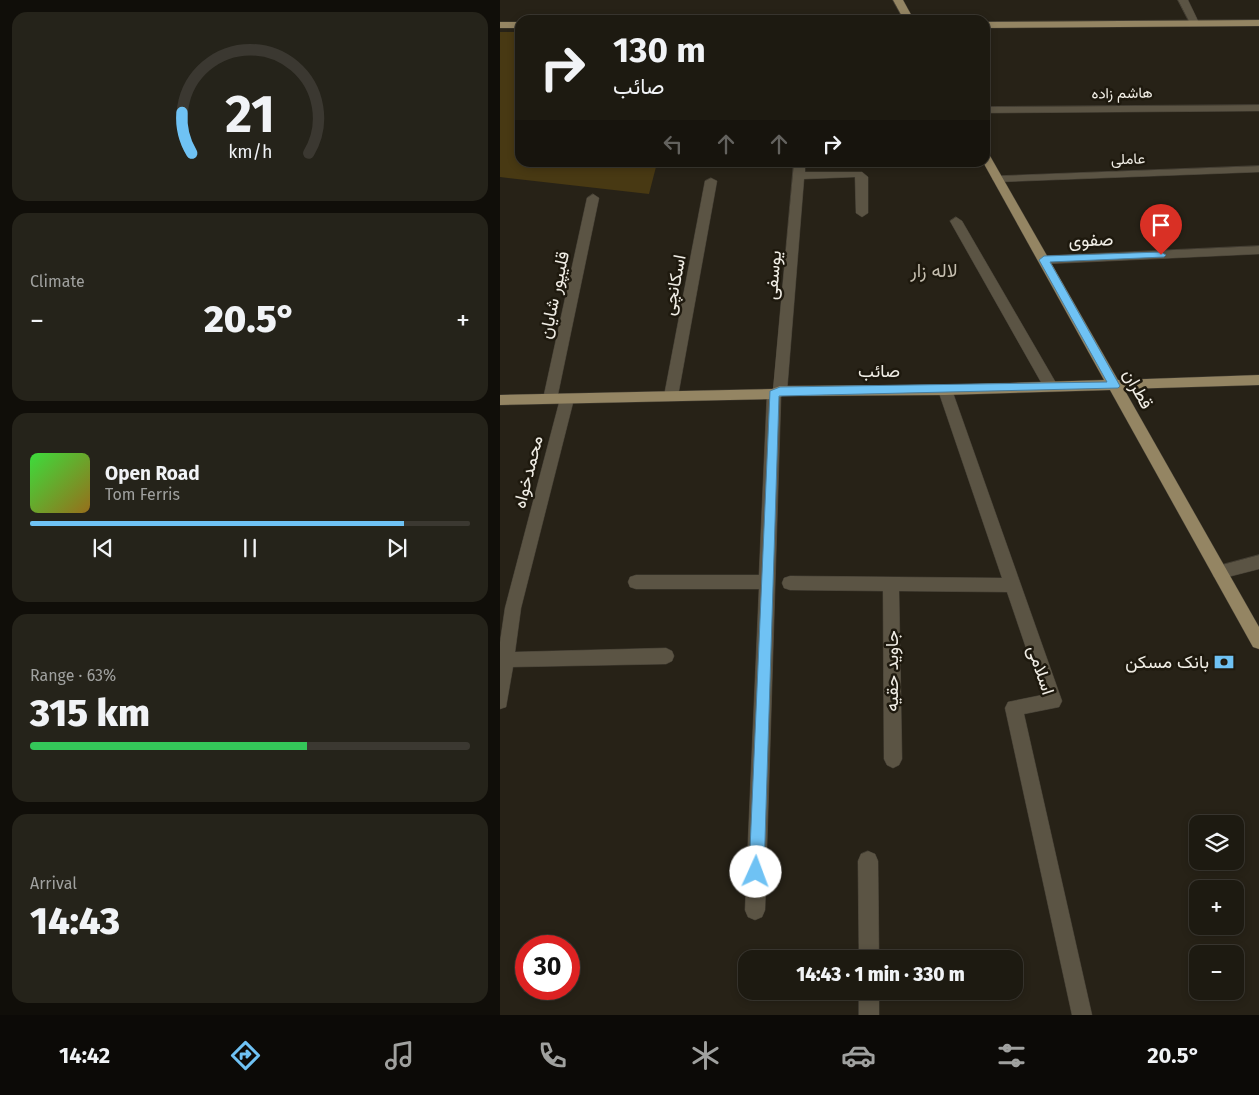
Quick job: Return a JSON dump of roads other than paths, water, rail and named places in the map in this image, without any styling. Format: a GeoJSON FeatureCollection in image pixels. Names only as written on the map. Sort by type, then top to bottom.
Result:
{"type":"FeatureCollection","features":[{"type":"Feature","properties":{"kind":"main road"},"geometry":{"type":"LineString","coordinates":[[898,0],[906,15]]}},
{"type":"Feature","properties":{"kind":"main road"},"geometry":{"type":"LineString","coordinates":[[990,25],[1259,23]]}},
{"type":"Feature","properties":{"kind":"main road"},"geometry":{"type":"LineString","coordinates":[[500,25],[515,25]]}},
{"type":"Feature","properties":{"kind":"main road","name":"قطران"},"geometry":{"type":"LineString","coordinates":[[990,165],[1259,642]]}},
{"type":"Feature","properties":{"kind":"main road","name":"صائب"},"geometry":{"type":"LineString","coordinates":[[500,400],[777,392],[1115,386],[1259,380]]}},
{"type":"Feature","properties":{"kind":"street"},"geometry":{"type":"LineString","coordinates":[[1183,0],[1194,24]]}},
{"type":"Feature","properties":{"kind":"street","name":"هاشم زاده"},"geometry":{"type":"LineString","coordinates":[[990,110],[1259,108]]}},
{"type":"Feature","properties":{"kind":"street","name":"یوسفی"},"geometry":{"type":"LineString","coordinates":[[755,910],[767,582],[777,392],[800,167]]}},
{"type":"Feature","properties":{"kind":"street","name":"عاملی"},"geometry":{"type":"LineString","coordinates":[[998,179],[1259,169]]}},
{"type":"Feature","properties":{"kind":"street"},"geometry":{"type":"LineString","coordinates":[[799,176],[858,174],[862,177],[862,214]]}},
{"type":"Feature","properties":{"kind":"street","name":"اسکانچی"},"geometry":{"type":"LineString","coordinates":[[671,396],[711,181]]}},
{"type":"Feature","properties":{"kind":"street","name":"قلیپور شایان"},"geometry":{"type":"LineString","coordinates":[[550,399],[593,198]]}},
{"type":"Feature","properties":{"kind":"street"},"geometry":{"type":"LineString","coordinates":[[956,221],[1050,387]]}},
{"type":"Feature","properties":{"kind":"street","name":"صفوی"},"geometry":{"type":"LineString","coordinates":[[1044,260],[1259,250]]}},
{"type":"Feature","properties":{"kind":"street","name":"اسلامی"},"geometry":{"type":"LineString","coordinates":[[945,390],[1052,701],[1014,708],[1082,1015]]}},
{"type":"Feature","properties":{"kind":"street","name":"محمدخواه"},"geometry":{"type":"LineString","coordinates":[[500,701],[513,608],[567,399]]}},
{"type":"Feature","properties":{"kind":"street"},"geometry":{"type":"LineString","coordinates":[[1220,572],[1259,562]]}},
{"type":"Feature","properties":{"kind":"street"},"geometry":{"type":"LineString","coordinates":[[636,582],[767,582]]}},
{"type":"Feature","properties":{"kind":"street"},"geometry":{"type":"LineString","coordinates":[[790,583],[1012,584]]}},
{"type":"Feature","properties":{"kind":"street","name":"جاوید حقیه"},"geometry":{"type":"LineString","coordinates":[[891,584],[892,759]]}},
{"type":"Feature","properties":{"kind":"street"},"geometry":{"type":"LineString","coordinates":[[506,660],[666,656]]}},
{"type":"Feature","properties":{"kind":"street"},"geometry":{"type":"LineString","coordinates":[[868,862],[869,950]]}},
{"type":"Feature","properties":{"kind":"street"},"geometry":{"type":"LineString","coordinates":[[869,1000],[869,1015]]}},
{"type":"Feature","properties":{"kind":"place","name":"بانک مسکن"},"geometry":{"type":"Point","coordinates":[1224,662]}},
{"type":"Feature","properties":{"kind":"district","name":"لاله زار"},"geometry":{"type":"Point","coordinates":[934,270]}}]}
